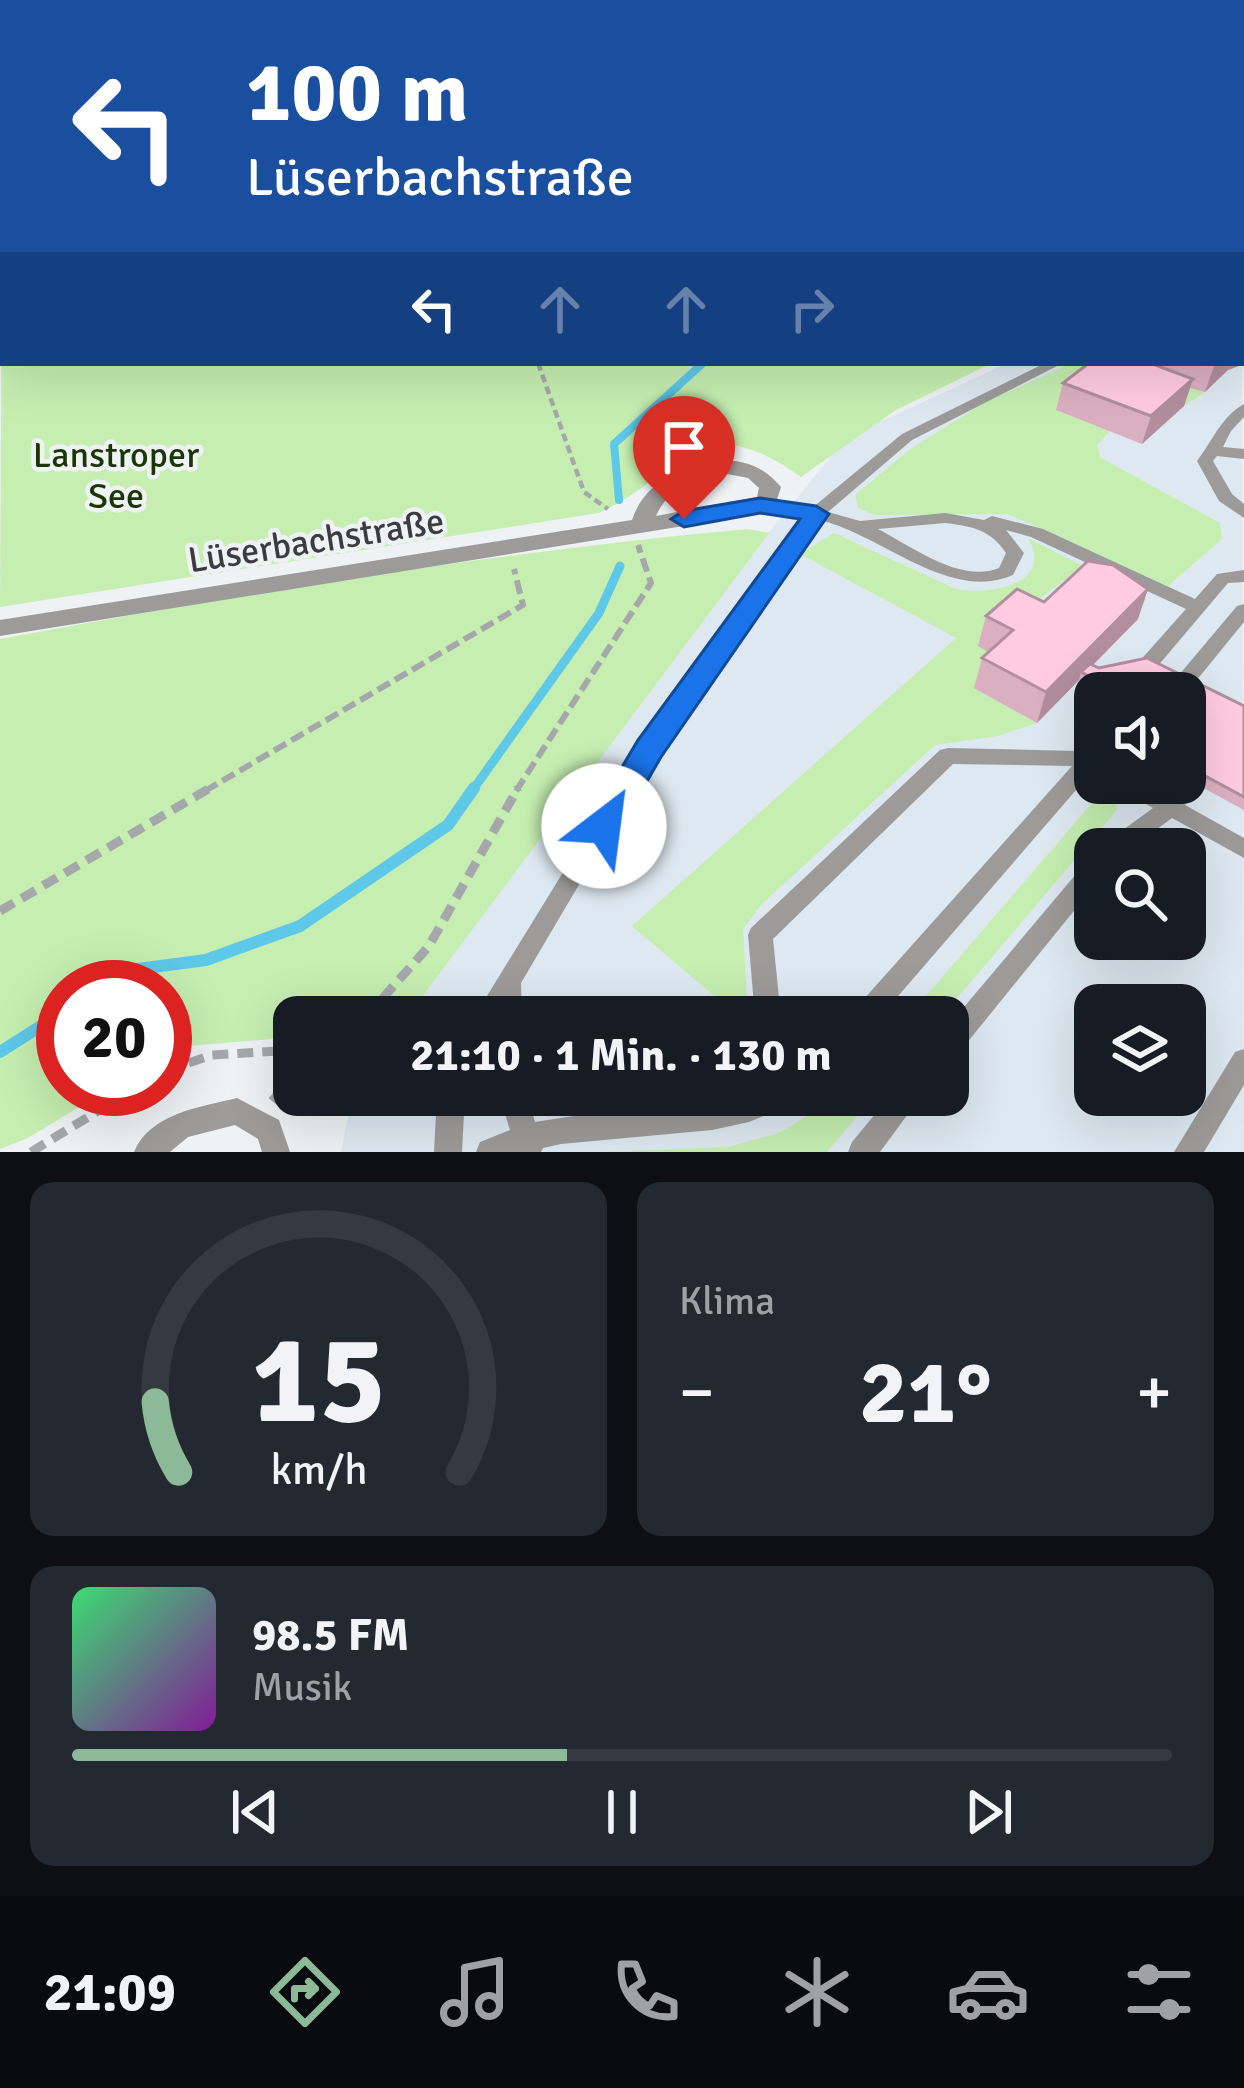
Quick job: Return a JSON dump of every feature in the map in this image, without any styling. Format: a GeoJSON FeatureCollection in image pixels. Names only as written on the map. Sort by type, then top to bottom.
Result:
{"type":"FeatureCollection","features":[{"type":"Feature","properties":{"kind":"street"},"geometry":{"type":"LineString","coordinates":[[637,526],[645,509],[669,487],[710,466],[743,467],[764,478],[770,497],[760,505]]}},
{"type":"Feature","properties":{"kind":"street","name":"Lüserbachstraße"},"geometry":{"type":"LineString","coordinates":[[0,628],[760,505]]}},
{"type":"Feature","properties":{"kind":"lane"},"geometry":{"type":"LineString","coordinates":[[501,996],[649,748],[816,514],[907,437],[1050,366]]}},
{"type":"Feature","properties":{"kind":"lane"},"geometry":{"type":"LineString","coordinates":[[1244,408],[1224,429],[1205,461],[1226,497],[1244,513]]}},
{"type":"Feature","properties":{"kind":"lane"},"geometry":{"type":"LineString","coordinates":[[1213,451],[1244,454]]}},
{"type":"Feature","properties":{"kind":"lane"},"geometry":{"type":"LineString","coordinates":[[760,505],[859,526],[950,574],[981,578],[1014,563],[1012,544],[975,523],[943,519],[859,526]]}},
{"type":"Feature","properties":{"kind":"lane"},"geometry":{"type":"LineString","coordinates":[[975,523],[984,519],[1037,533],[1198,607]]}},
{"type":"Feature","properties":{"kind":"lane"},"geometry":{"type":"LineString","coordinates":[[1144,669],[1223,578],[1244,576]]}},
{"type":"Feature","properties":{"kind":"lane"},"geometry":{"type":"LineString","coordinates":[[1192,672],[1244,610]]}},
{"type":"Feature","properties":{"kind":"lane"},"geometry":{"type":"LineString","coordinates":[[766,996],[760,935],[949,757],[1074,761]]}},
{"type":"Feature","properties":{"kind":"lane"},"geometry":{"type":"LineString","coordinates":[[883,996],[1074,783]]}},
{"type":"Feature","properties":{"kind":"lane"},"geometry":{"type":"LineString","coordinates":[[1166,804],[1244,849]]}},
{"type":"Feature","properties":{"kind":"lane"},"geometry":{"type":"LineString","coordinates":[[1142,828],[1174,804]]}},
{"type":"Feature","properties":{"kind":"lane"},"geometry":{"type":"LineString","coordinates":[[969,1021],[1074,893]]}},
{"type":"Feature","properties":{"kind":"lane"},"geometry":{"type":"LineString","coordinates":[[509,984],[509,996]]}},
{"type":"Feature","properties":{"kind":"lane"},"geometry":{"type":"LineString","coordinates":[[1188,1152],[1244,1061]]}},
{"type":"Feature","properties":{"kind":"lane"},"geometry":{"type":"LineString","coordinates":[[148,1152],[181,1125],[236,1111],[268,1130],[276,1152]]}},
{"type":"Feature","properties":{"kind":"lane"},"geometry":{"type":"LineString","coordinates":[[448,1152],[450,1116]]}},
{"type":"Feature","properties":{"kind":"lane"},"geometry":{"type":"LineString","coordinates":[[519,1116],[528,1146]]}},
{"type":"Feature","properties":{"kind":"lane"},"geometry":{"type":"LineString","coordinates":[[490,1152],[590,1127],[695,1116]]}},
{"type":"Feature","properties":{"kind":"lane"},"geometry":{"type":"LineString","coordinates":[[862,1152],[891,1116]]}},
{"type":"Feature","properties":{"kind":"path"},"geometry":{"type":"LineString","coordinates":[[385,996],[429,946],[538,752],[651,584],[637,526],[584,492],[539,366]]}},
{"type":"Feature","properties":{"kind":"path"},"geometry":{"type":"LineString","coordinates":[[0,910],[523,605],[508,548]]}},
{"type":"Feature","properties":{"kind":"path"},"geometry":{"type":"LineString","coordinates":[[192,1059],[228,1051],[273,1051]]}},
{"type":"Feature","properties":{"kind":"path"},"geometry":{"type":"LineString","coordinates":[[31,1152],[90,1116]]}},
{"type":"Feature","properties":{"kind":"shaded area"},"geometry":{"type":"Polygon","coordinates":[[[1001,366],[1242,366],[1244,1152],[341,1152],[348,1116],[969,1116],[969,996],[423,996],[742,565],[847,437],[1001,366]]]}},
{"type":"Feature","properties":{"kind":"green space","name":"Lanstroper See"},"geometry":{"type":"Polygon","coordinates":[[[1,366],[986,366],[896,410],[801,477],[766,456],[737,446],[713,446],[692,453],[599,513],[0,607],[1,366]]]}},
{"type":"Feature","properties":{"kind":"green space"},"geometry":{"type":"Polygon","coordinates":[[[1066,366],[1168,366],[1205,392],[1184,406],[1057,410],[1110,431],[1097,445],[1101,458],[1220,523],[1222,539],[1168,586],[1008,514],[874,515],[858,508],[855,495],[909,450],[985,402],[1066,366]]]}},
{"type":"Feature","properties":{"kind":"green space"},"geometry":{"type":"Polygon","coordinates":[[[748,529],[769,533],[423,996],[273,996],[273,1039],[192,1046],[192,960],[36,960],[36,1116],[64,1116],[0,1149],[0,639],[372,575],[748,529]]]}},
{"type":"Feature","properties":{"kind":"green space"},"geometry":{"type":"Polygon","coordinates":[[[834,533],[956,589],[985,590],[1026,576],[1034,554],[1028,538],[1147,599],[1134,615],[1076,571],[979,646],[1005,661],[975,688],[1037,723],[998,736],[935,745],[762,904],[743,929],[747,996],[714,996],[632,926],[956,638],[800,554],[834,533]]]}},
{"type":"Feature","properties":{"kind":"green space"},"geometry":{"type":"Polygon","coordinates":[[[1091,804],[1117,804],[1102,828],[1074,828],[1074,861],[959,996],[926,996],[1091,804]]]}},
{"type":"Feature","properties":{"kind":"green space"},"geometry":{"type":"Polygon","coordinates":[[[807,1116],[857,1116],[827,1152],[601,1152],[728,1147],[779,1133],[807,1116]]]}},
{"type":"Feature","properties":{"kind":"building"},"geometry":{"type":"Polygon","coordinates":[[[1085,366],[1158,366],[1193,379],[1151,416],[1063,383],[1085,366]]]}},
{"type":"Feature","properties":{"kind":"building"},"geometry":{"type":"Polygon","coordinates":[[[1088,561],[1113,565],[1148,589],[1046,692],[982,658],[1013,630],[986,616],[1017,589],[1044,602],[1088,561]]]}},
{"type":"Feature","properties":{"kind":"building"},"geometry":{"type":"Polygon","coordinates":[[[1147,658],[1175,672],[1081,672],[1090,664],[1099,668],[1147,658]]]}},
{"type":"Feature","properties":{"kind":"building"},"geometry":{"type":"Polygon","coordinates":[[[1206,687],[1244,706],[1244,797],[1206,776],[1206,687]]]}},
{"type":"Feature","properties":{"kind":"waterway"},"geometry":{"type":"LineString","coordinates":[[619,500],[614,444],[700,366]]}},
{"type":"Feature","properties":{"kind":"waterway"},"geometry":{"type":"LineString","coordinates":[[472,791],[599,613],[620,566]]}},
{"type":"Feature","properties":{"kind":"waterway"},"geometry":{"type":"LineString","coordinates":[[192,962],[300,926],[448,825],[474,788]]}},
{"type":"Feature","properties":{"kind":"waterway"},"geometry":{"type":"LineString","coordinates":[[0,1052],[36,1029]]}},
{"type":"Feature","properties":{"kind":"route"},"geometry":{"type":"LineString","coordinates":[[604,826],[649,748],[816,514],[760,505],[684,519]]}}]}
